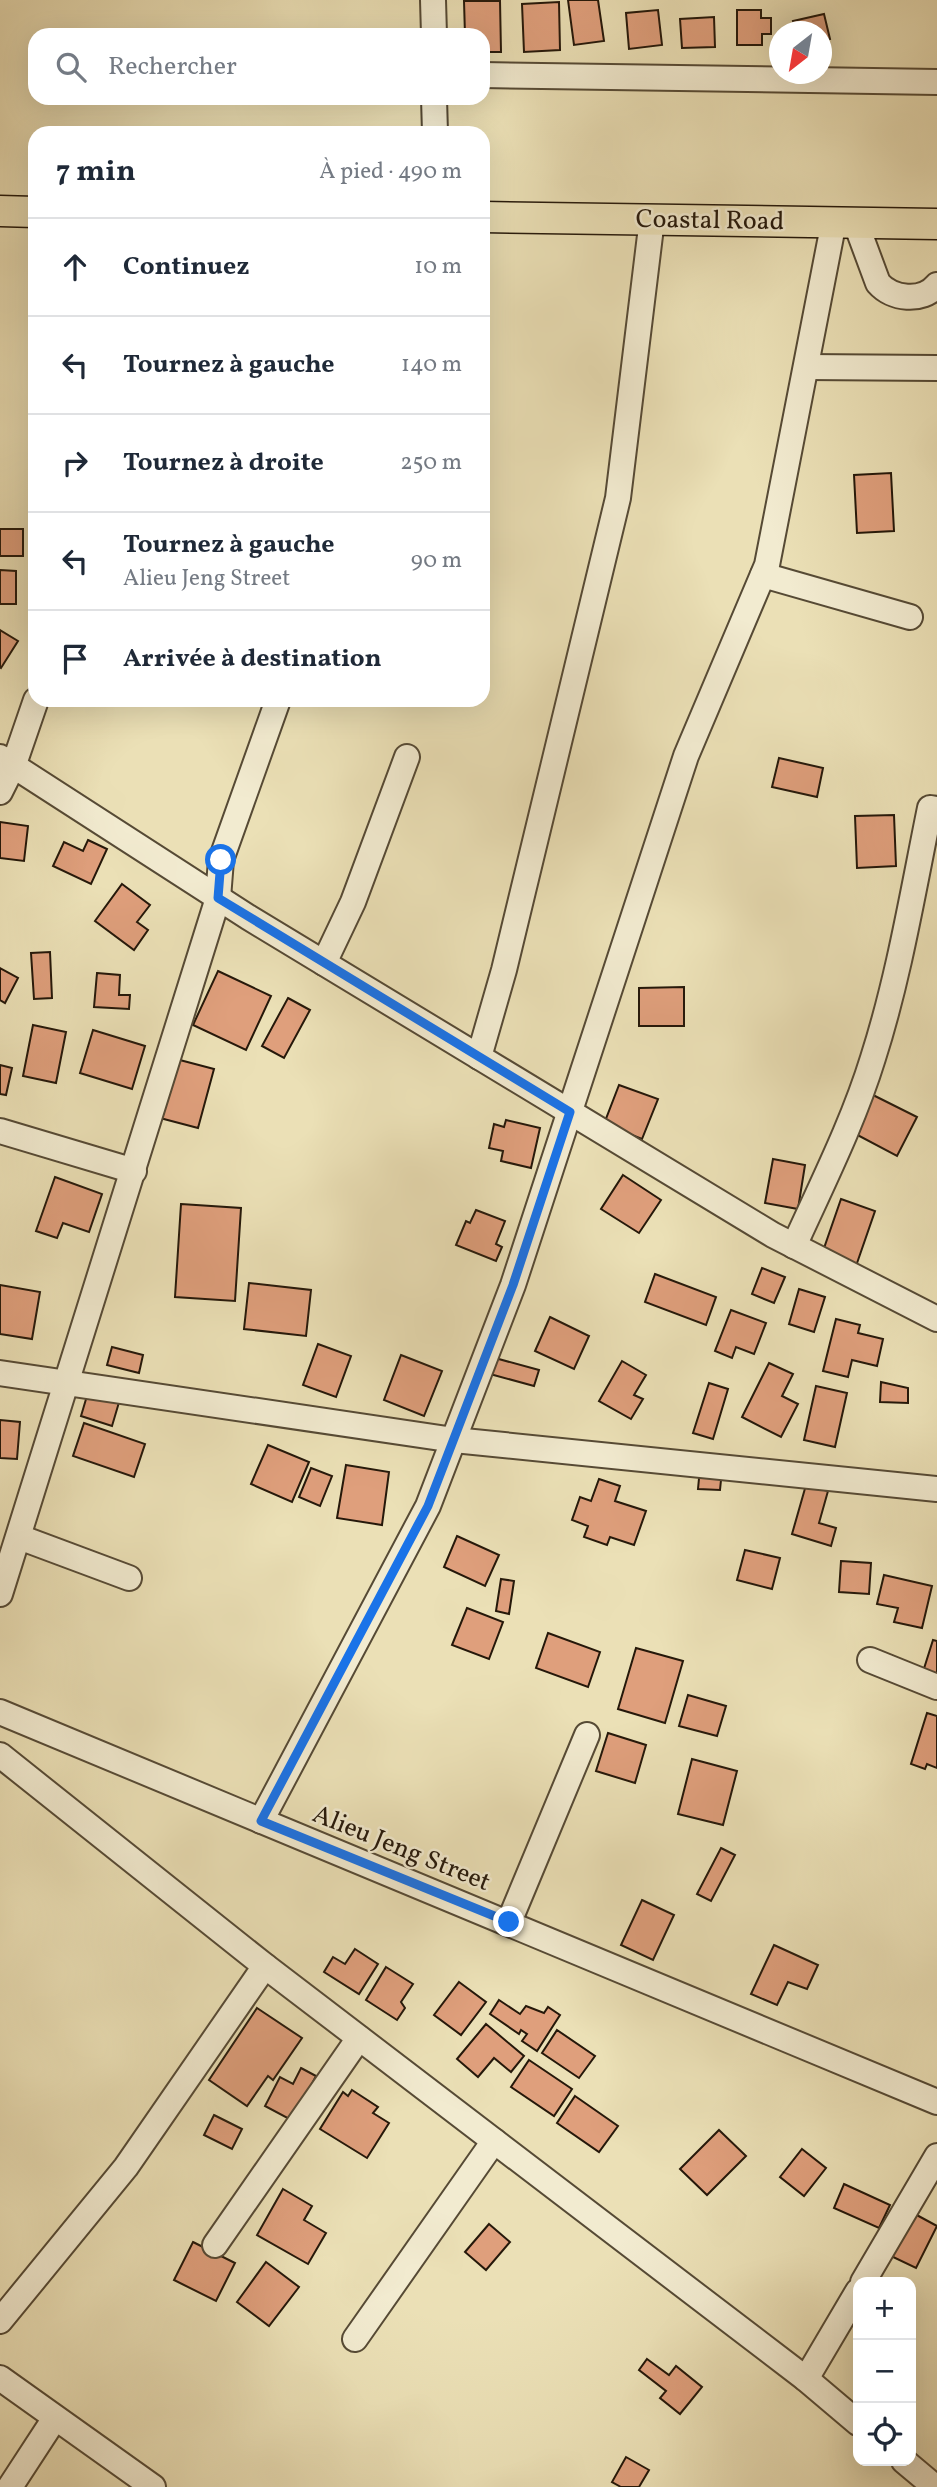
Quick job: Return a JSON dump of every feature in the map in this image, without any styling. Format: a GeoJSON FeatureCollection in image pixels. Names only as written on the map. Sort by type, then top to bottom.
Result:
{"type":"FeatureCollection","features":[{"type":"Feature","properties":{"kind":"main road"},"geometry":{"type":"LineString","coordinates":[[0,211],[28,212]]}},
{"type":"Feature","properties":{"kind":"main road","name":"Coastal Road"},"geometry":{"type":"LineString","coordinates":[[490,217],[937,224]]}},
{"type":"Feature","properties":{"kind":"street"},"geometry":{"type":"LineString","coordinates":[[433,0],[433,28]]}},
{"type":"Feature","properties":{"kind":"street"},"geometry":{"type":"LineString","coordinates":[[490,75],[937,82]]}},
{"type":"Feature","properties":{"kind":"street"},"geometry":{"type":"LineString","coordinates":[[434,105],[435,126]]}},
{"type":"Feature","properties":{"kind":"street"},"geometry":{"type":"LineString","coordinates":[[480,1057],[508,957],[618,498],[652,219]]}},
{"type":"Feature","properties":{"kind":"street"},"geometry":{"type":"LineString","coordinates":[[845,221],[884,290],[893,295],[923,296],[937,285]]}},
{"type":"Feature","properties":{"kind":"street"},"geometry":{"type":"LineString","coordinates":[[261,1821],[428,1506],[513,1285],[686,756],[763,575],[807,367],[845,221]]}},
{"type":"Feature","properties":{"kind":"street"},"geometry":{"type":"LineString","coordinates":[[807,367],[937,368]]}},
{"type":"Feature","properties":{"kind":"street"},"geometry":{"type":"LineString","coordinates":[[763,575],[910,617]]}},
{"type":"Feature","properties":{"kind":"street"},"geometry":{"type":"LineString","coordinates":[[0,792],[7,760],[33,707]]}},
{"type":"Feature","properties":{"kind":"street"},"geometry":{"type":"LineString","coordinates":[[0,1594],[218,898],[221,860],[276,707]]}},
{"type":"Feature","properties":{"kind":"street"},"geometry":{"type":"LineString","coordinates":[[324,963],[353,902],[407,757]]}},
{"type":"Feature","properties":{"kind":"street"},"geometry":{"type":"LineString","coordinates":[[7,760],[218,898],[570,1112],[794,1246],[937,1318]]}},
{"type":"Feature","properties":{"kind":"street"},"geometry":{"type":"LineString","coordinates":[[794,1246],[836,1154],[873,1058],[902,946],[930,808],[937,809]]}},
{"type":"Feature","properties":{"kind":"street"},"geometry":{"type":"LineString","coordinates":[[0,1131],[134,1171]]}},
{"type":"Feature","properties":{"kind":"street"},"geometry":{"type":"LineString","coordinates":[[0,1373],[454,1440],[937,1489]]}},
{"type":"Feature","properties":{"kind":"street"},"geometry":{"type":"LineString","coordinates":[[19,1537],[129,1578]]}},
{"type":"Feature","properties":{"kind":"street"},"geometry":{"type":"LineString","coordinates":[[870,1660],[937,1687]]}},
{"type":"Feature","properties":{"kind":"street","name":"Alieu Jeng Street"},"geometry":{"type":"LineString","coordinates":[[0,1712],[937,2102]]}},
{"type":"Feature","properties":{"kind":"street"},"geometry":{"type":"LineString","coordinates":[[509,1922],[587,1735]]}},
{"type":"Feature","properties":{"kind":"street"},"geometry":{"type":"LineString","coordinates":[[0,1755],[265,1966],[806,2379],[853,2419]]}},
{"type":"Feature","properties":{"kind":"street"},"geometry":{"type":"LineString","coordinates":[[0,2321],[126,2167],[265,1966]]}},
{"type":"Feature","properties":{"kind":"street"},"geometry":{"type":"LineString","coordinates":[[215,2245],[359,2038]]}},
{"type":"Feature","properties":{"kind":"street"},"geometry":{"type":"LineString","coordinates":[[355,2339],[494,2141]]}},
{"type":"Feature","properties":{"kind":"street"},"geometry":{"type":"LineString","coordinates":[[866,2277],[937,2157]]}},
{"type":"Feature","properties":{"kind":"street"},"geometry":{"type":"LineString","coordinates":[[806,2379],[853,2299]]}},
{"type":"Feature","properties":{"kind":"street"},"geometry":{"type":"LineString","coordinates":[[0,2378],[141,2484]]}},
{"type":"Feature","properties":{"kind":"street"},"geometry":{"type":"LineString","coordinates":[[10,2487],[55,2418]]}},
{"type":"Feature","properties":{"kind":"street"},"geometry":{"type":"LineString","coordinates":[[910,2466],[935,2487]]}},
{"type":"Feature","properties":{"kind":"building"},"geometry":{"type":"Polygon","coordinates":[[[568,0],[598,0],[604,41],[574,45],[568,0]]]}},
{"type":"Feature","properties":{"kind":"building"},"geometry":{"type":"Polygon","coordinates":[[[464,1],[500,1],[501,52],[490,52],[490,28],[465,28],[464,1]]]}},
{"type":"Feature","properties":{"kind":"building"},"geometry":{"type":"Polygon","coordinates":[[[559,2],[560,50],[524,52],[522,4],[559,2]]]}},
{"type":"Feature","properties":{"kind":"building"},"geometry":{"type":"Polygon","coordinates":[[[658,10],[662,45],[629,49],[626,13],[658,10]]]}},
{"type":"Feature","properties":{"kind":"building"},"geometry":{"type":"Polygon","coordinates":[[[737,10],[761,10],[761,18],[771,18],[769,34],[762,34],[762,45],[737,45],[737,10]]]}},
{"type":"Feature","properties":{"kind":"building"},"geometry":{"type":"Polygon","coordinates":[[[824,14],[826,21],[793,21],[824,14]]]}},
{"type":"Feature","properties":{"kind":"building"},"geometry":{"type":"Polygon","coordinates":[[[714,17],[715,47],[682,48],[680,19],[714,17]]]}},
{"type":"Feature","properties":{"kind":"building"},"geometry":{"type":"Polygon","coordinates":[[[891,473],[894,531],[857,533],[854,475],[891,473]]]}},
{"type":"Feature","properties":{"kind":"building"},"geometry":{"type":"Polygon","coordinates":[[[0,529],[23,529],[23,556],[0,556],[0,529]]]}},
{"type":"Feature","properties":{"kind":"building"},"geometry":{"type":"Polygon","coordinates":[[[0,570],[16,571],[16,604],[0,604],[0,570]]]}},
{"type":"Feature","properties":{"kind":"building"},"geometry":{"type":"Polygon","coordinates":[[[0,630],[18,641],[1,668],[0,667],[0,630]]]}},
{"type":"Feature","properties":{"kind":"building"},"geometry":{"type":"Polygon","coordinates":[[[779,758],[823,768],[817,797],[772,787],[779,758]]]}},
{"type":"Feature","properties":{"kind":"building"},"geometry":{"type":"Polygon","coordinates":[[[894,815],[896,866],[857,868],[855,816],[894,815]]]}},
{"type":"Feature","properties":{"kind":"building"},"geometry":{"type":"Polygon","coordinates":[[[0,822],[28,826],[24,861],[0,858],[0,822]]]}},
{"type":"Feature","properties":{"kind":"building"},"geometry":{"type":"Polygon","coordinates":[[[88,840],[107,849],[91,884],[53,866],[64,842],[83,851],[88,840]]]}},
{"type":"Feature","properties":{"kind":"building"},"geometry":{"type":"Polygon","coordinates":[[[122,884],[150,905],[137,922],[148,930],[134,950],[95,921],[122,884]]]}},
{"type":"Feature","properties":{"kind":"building"},"geometry":{"type":"Polygon","coordinates":[[[50,952],[52,998],[34,999],[31,953],[50,952]]]}},
{"type":"Feature","properties":{"kind":"building"},"geometry":{"type":"Polygon","coordinates":[[[0,968],[18,978],[5,1003],[0,1000],[0,968]]]}},
{"type":"Feature","properties":{"kind":"building"},"geometry":{"type":"Polygon","coordinates":[[[218,971],[271,996],[246,1050],[193,1025],[218,971]]]}},
{"type":"Feature","properties":{"kind":"building"},"geometry":{"type":"Polygon","coordinates":[[[97,973],[120,975],[119,995],[130,995],[129,1009],[94,1007],[97,973]]]}},
{"type":"Feature","properties":{"kind":"building"},"geometry":{"type":"Polygon","coordinates":[[[684,987],[684,1026],[639,1026],[639,988],[684,987]]]}},
{"type":"Feature","properties":{"kind":"building"},"geometry":{"type":"Polygon","coordinates":[[[288,998],[310,1010],[284,1058],[262,1046],[288,998]]]}},
{"type":"Feature","properties":{"kind":"building"},"geometry":{"type":"Polygon","coordinates":[[[33,1025],[66,1032],[56,1083],[23,1076],[33,1025]]]}},
{"type":"Feature","properties":{"kind":"building"},"geometry":{"type":"Polygon","coordinates":[[[93,1030],[145,1046],[132,1089],[80,1073],[93,1030]]]}},
{"type":"Feature","properties":{"kind":"building"},"geometry":{"type":"Polygon","coordinates":[[[176,1059],[214,1069],[198,1128],[160,1118],[176,1059]]]}},
{"type":"Feature","properties":{"kind":"building"},"geometry":{"type":"Polygon","coordinates":[[[0,1065],[12,1068],[6,1095],[0,1094],[0,1065]]]}},
{"type":"Feature","properties":{"kind":"building"},"geometry":{"type":"Polygon","coordinates":[[[619,1085],[658,1099],[642,1139],[604,1124],[619,1085]]]}},
{"type":"Feature","properties":{"kind":"building"},"geometry":{"type":"Polygon","coordinates":[[[867,1092],[917,1117],[897,1156],[848,1130],[867,1092]]]}},
{"type":"Feature","properties":{"kind":"building"},"geometry":{"type":"Polygon","coordinates":[[[506,1120],[540,1128],[531,1168],[501,1161],[503,1151],[489,1148],[494,1124],[504,1127],[506,1120]]]}},
{"type":"Feature","properties":{"kind":"building"},"geometry":{"type":"Polygon","coordinates":[[[773,1159],[805,1165],[798,1209],[765,1203],[773,1159]]]}},
{"type":"Feature","properties":{"kind":"building"},"geometry":{"type":"Polygon","coordinates":[[[623,1175],[661,1200],[639,1233],[601,1209],[623,1175]]]}},
{"type":"Feature","properties":{"kind":"building"},"geometry":{"type":"Polygon","coordinates":[[[55,1177],[102,1194],[89,1232],[63,1223],[57,1238],[36,1231],[55,1177]]]}},
{"type":"Feature","properties":{"kind":"building"},"geometry":{"type":"Polygon","coordinates":[[[841,1199],[875,1211],[856,1266],[822,1254],[841,1199]]]}},
{"type":"Feature","properties":{"kind":"building"},"geometry":{"type":"Polygon","coordinates":[[[181,1204],[241,1208],[235,1301],[175,1297],[181,1204]]]}},
{"type":"Feature","properties":{"kind":"building"},"geometry":{"type":"Polygon","coordinates":[[[476,1210],[505,1221],[496,1244],[502,1247],[496,1261],[456,1245],[466,1221],[470,1223],[476,1210]]]}},
{"type":"Feature","properties":{"kind":"building"},"geometry":{"type":"Polygon","coordinates":[[[762,1268],[785,1277],[774,1303],[752,1294],[762,1268]]]}},
{"type":"Feature","properties":{"kind":"building"},"geometry":{"type":"Polygon","coordinates":[[[655,1274],[716,1297],[706,1325],[645,1302],[655,1274]]]}},
{"type":"Feature","properties":{"kind":"building"},"geometry":{"type":"Polygon","coordinates":[[[249,1283],[311,1290],[306,1336],[244,1329],[249,1283]]]}},
{"type":"Feature","properties":{"kind":"building"},"geometry":{"type":"Polygon","coordinates":[[[0,1285],[40,1292],[32,1339],[0,1334],[0,1285]]]}},
{"type":"Feature","properties":{"kind":"building"},"geometry":{"type":"Polygon","coordinates":[[[799,1289],[825,1297],[814,1332],[789,1324],[799,1289]]]}},
{"type":"Feature","properties":{"kind":"building"},"geometry":{"type":"Polygon","coordinates":[[[731,1310],[766,1323],[754,1354],[736,1347],[732,1358],[715,1351],[731,1310]]]}},
{"type":"Feature","properties":{"kind":"building"},"geometry":{"type":"Polygon","coordinates":[[[550,1317],[589,1336],[574,1369],[535,1351],[550,1317]]]}},
{"type":"Feature","properties":{"kind":"building"},"geometry":{"type":"Polygon","coordinates":[[[836,1319],[860,1325],[858,1333],[883,1339],[877,1366],[852,1360],[848,1377],[823,1371],[836,1319]]]}},
{"type":"Feature","properties":{"kind":"building"},"geometry":{"type":"Polygon","coordinates":[[[318,1344],[351,1356],[336,1397],[303,1385],[318,1344]]]}},
{"type":"Feature","properties":{"kind":"building"},"geometry":{"type":"Polygon","coordinates":[[[112,1347],[143,1355],[139,1373],[107,1365],[112,1347]]]}},
{"type":"Feature","properties":{"kind":"building"},"geometry":{"type":"Polygon","coordinates":[[[401,1355],[442,1371],[424,1416],[384,1400],[401,1355]]]}},
{"type":"Feature","properties":{"kind":"building"},"geometry":{"type":"Polygon","coordinates":[[[495,1358],[539,1370],[534,1386],[490,1374],[495,1358]]]}},
{"type":"Feature","properties":{"kind":"building"},"geometry":{"type":"Polygon","coordinates":[[[622,1361],[646,1375],[634,1395],[643,1399],[631,1419],[599,1401],[622,1361]]]}},
{"type":"Feature","properties":{"kind":"building"},"geometry":{"type":"Polygon","coordinates":[[[769,1363],[793,1374],[782,1396],[798,1404],[781,1437],[742,1417],[769,1363]]]}},
{"type":"Feature","properties":{"kind":"building"},"geometry":{"type":"Polygon","coordinates":[[[881,1382],[908,1388],[908,1403],[880,1402],[881,1382]]]}},
{"type":"Feature","properties":{"kind":"building"},"geometry":{"type":"Polygon","coordinates":[[[709,1383],[728,1389],[713,1439],[693,1433],[709,1383]]]}},
{"type":"Feature","properties":{"kind":"building"},"geometry":{"type":"Polygon","coordinates":[[[816,1386],[847,1393],[835,1447],[804,1440],[816,1386]]]}},
{"type":"Feature","properties":{"kind":"building"},"geometry":{"type":"Polygon","coordinates":[[[89,1389],[120,1399],[112,1426],[81,1416],[89,1389]]]}},
{"type":"Feature","properties":{"kind":"building"},"geometry":{"type":"Polygon","coordinates":[[[0,1420],[20,1422],[17,1459],[0,1458],[0,1420]]]}},
{"type":"Feature","properties":{"kind":"building"},"geometry":{"type":"Polygon","coordinates":[[[84,1423],[145,1444],[134,1477],[73,1456],[84,1423]]]}},
{"type":"Feature","properties":{"kind":"building"},"geometry":{"type":"Polygon","coordinates":[[[268,1445],[309,1462],[292,1502],[251,1484],[268,1445]]]}},
{"type":"Feature","properties":{"kind":"building"},"geometry":{"type":"Polygon","coordinates":[[[346,1465],[389,1472],[382,1525],[337,1518],[346,1465]]]}},
{"type":"Feature","properties":{"kind":"building"},"geometry":{"type":"Polygon","coordinates":[[[311,1468],[332,1476],[320,1506],[299,1497],[311,1468]]]}},
{"type":"Feature","properties":{"kind":"building"},"geometry":{"type":"Polygon","coordinates":[[[700,1468],[722,1470],[720,1490],[698,1489],[700,1468]]]}},
{"type":"Feature","properties":{"kind":"building"},"geometry":{"type":"Polygon","coordinates":[[[599,1479],[620,1486],[615,1501],[646,1511],[634,1545],[610,1537],[607,1545],[584,1537],[588,1526],[572,1520],[580,1497],[591,1501],[599,1479]]]}},
{"type":"Feature","properties":{"kind":"building"},"geometry":{"type":"Polygon","coordinates":[[[806,1485],[828,1491],[819,1523],[836,1528],[831,1546],[792,1534],[806,1485]]]}},
{"type":"Feature","properties":{"kind":"building"},"geometry":{"type":"Polygon","coordinates":[[[457,1536],[499,1555],[485,1586],[444,1567],[457,1536]]]}},
{"type":"Feature","properties":{"kind":"building"},"geometry":{"type":"Polygon","coordinates":[[[745,1550],[780,1558],[772,1589],[737,1580],[745,1550]]]}},
{"type":"Feature","properties":{"kind":"building"},"geometry":{"type":"Polygon","coordinates":[[[841,1561],[871,1563],[869,1594],[839,1592],[841,1561]]]}},
{"type":"Feature","properties":{"kind":"building"},"geometry":{"type":"Polygon","coordinates":[[[884,1575],[932,1586],[922,1628],[894,1622],[898,1608],[877,1604],[884,1575]]]}},
{"type":"Feature","properties":{"kind":"building"},"geometry":{"type":"Polygon","coordinates":[[[501,1579],[514,1581],[509,1614],[496,1611],[501,1579]]]}},
{"type":"Feature","properties":{"kind":"building"},"geometry":{"type":"Polygon","coordinates":[[[467,1608],[503,1622],[489,1659],[452,1645],[467,1608]]]}},
{"type":"Feature","properties":{"kind":"building"},"geometry":{"type":"Polygon","coordinates":[[[548,1633],[600,1652],[588,1687],[536,1668],[548,1633]]]}},
{"type":"Feature","properties":{"kind":"building"},"geometry":{"type":"Polygon","coordinates":[[[933,1640],[937,1641],[937,1683],[921,1678],[933,1640]]]}},
{"type":"Feature","properties":{"kind":"building"},"geometry":{"type":"Polygon","coordinates":[[[636,1648],[683,1661],[665,1723],[618,1709],[636,1648]]]}},
{"type":"Feature","properties":{"kind":"building"},"geometry":{"type":"Polygon","coordinates":[[[688,1695],[726,1706],[717,1736],[679,1726],[688,1695]]]}},
{"type":"Feature","properties":{"kind":"building"},"geometry":{"type":"Polygon","coordinates":[[[927,1713],[937,1716],[937,1768],[927,1764],[925,1769],[911,1764],[927,1713]]]}},
{"type":"Feature","properties":{"kind":"building"},"geometry":{"type":"Polygon","coordinates":[[[608,1733],[646,1745],[635,1783],[596,1771],[608,1733]]]}},
{"type":"Feature","properties":{"kind":"building"},"geometry":{"type":"Polygon","coordinates":[[[692,1759],[737,1771],[723,1825],[678,1814],[692,1759]]]}},
{"type":"Feature","properties":{"kind":"building"},"geometry":{"type":"Polygon","coordinates":[[[721,1848],[735,1855],[711,1901],[697,1894],[721,1848]]]}},
{"type":"Feature","properties":{"kind":"building"},"geometry":{"type":"Polygon","coordinates":[[[642,1900],[674,1915],[653,1960],[621,1945],[642,1900]]]}},
{"type":"Feature","properties":{"kind":"building"},"geometry":{"type":"Polygon","coordinates":[[[774,1945],[818,1965],[807,1989],[788,1982],[777,2005],[751,1994],[774,1945]]]}},
{"type":"Feature","properties":{"kind":"building"},"geometry":{"type":"Polygon","coordinates":[[[355,1949],[378,1964],[359,1994],[324,1972],[333,1957],[345,1964],[355,1949]]]}},
{"type":"Feature","properties":{"kind":"building"},"geometry":{"type":"Polygon","coordinates":[[[386,1967],[413,1984],[401,2002],[405,2008],[397,2020],[366,2000],[386,1967]]]}},
{"type":"Feature","properties":{"kind":"building"},"geometry":{"type":"Polygon","coordinates":[[[459,1982],[486,2002],[461,2035],[434,2015],[459,1982]]]}},
{"type":"Feature","properties":{"kind":"building"},"geometry":{"type":"Polygon","coordinates":[[[499,2000],[520,2014],[526,2006],[544,2013],[548,2007],[560,2015],[537,2051],[522,2041],[527,2034],[521,2030],[519,2034],[490,2014],[499,2000]]]}},
{"type":"Feature","properties":{"kind":"building"},"geometry":{"type":"Polygon","coordinates":[[[257,2008],[302,2038],[273,2080],[268,2076],[247,2106],[209,2080],[257,2008]]]}},
{"type":"Feature","properties":{"kind":"building"},"geometry":{"type":"Polygon","coordinates":[[[486,2024],[524,2056],[511,2072],[494,2058],[478,2077],[457,2059],[486,2024]]]}},
{"type":"Feature","properties":{"kind":"building"},"geometry":{"type":"Polygon","coordinates":[[[557,2030],[595,2056],[579,2078],[542,2053],[557,2030]]]}},
{"type":"Feature","properties":{"kind":"building"},"geometry":{"type":"Polygon","coordinates":[[[529,2060],[572,2089],[554,2116],[511,2087],[529,2060]]]}},
{"type":"Feature","properties":{"kind":"building"},"geometry":{"type":"Polygon","coordinates":[[[301,2068],[316,2076],[293,2121],[265,2106],[280,2077],[293,2084],[301,2068]]]}},
{"type":"Feature","properties":{"kind":"building"},"geometry":{"type":"Polygon","coordinates":[[[352,2090],[378,2107],[373,2113],[389,2123],[367,2158],[320,2129],[343,2092],[348,2096],[352,2090]]]}},
{"type":"Feature","properties":{"kind":"building"},"geometry":{"type":"Polygon","coordinates":[[[575,2096],[618,2126],[599,2152],[557,2123],[575,2096]]]}},
{"type":"Feature","properties":{"kind":"building"},"geometry":{"type":"Polygon","coordinates":[[[214,2115],[242,2129],[232,2149],[204,2135],[214,2115]]]}},
{"type":"Feature","properties":{"kind":"building"},"geometry":{"type":"Polygon","coordinates":[[[719,2130],[746,2156],[707,2195],[680,2169],[719,2130]]]}},
{"type":"Feature","properties":{"kind":"building"},"geometry":{"type":"Polygon","coordinates":[[[802,2149],[826,2168],[804,2196],[780,2177],[802,2149]]]}},
{"type":"Feature","properties":{"kind":"building"},"geometry":{"type":"Polygon","coordinates":[[[844,2184],[890,2205],[879,2228],[834,2208],[844,2184]]]}},
{"type":"Feature","properties":{"kind":"building"},"geometry":{"type":"Polygon","coordinates":[[[283,2189],[312,2206],[304,2220],[326,2233],[308,2264],[257,2235],[283,2189]]]}},
{"type":"Feature","properties":{"kind":"building"},"geometry":{"type":"Polygon","coordinates":[[[913,2213],[937,2226],[916,2268],[891,2256],[913,2213]]]}},
{"type":"Feature","properties":{"kind":"building"},"geometry":{"type":"Polygon","coordinates":[[[489,2224],[510,2242],[486,2270],[465,2252],[489,2224]]]}},
{"type":"Feature","properties":{"kind":"building"},"geometry":{"type":"Polygon","coordinates":[[[193,2242],[235,2263],[216,2301],[174,2280],[193,2242]]]}},
{"type":"Feature","properties":{"kind":"building"},"geometry":{"type":"Polygon","coordinates":[[[266,2262],[299,2287],[269,2326],[237,2302],[266,2262]]]}},
{"type":"Feature","properties":{"kind":"building"},"geometry":{"type":"Polygon","coordinates":[[[647,2359],[669,2375],[676,2366],[702,2387],[680,2414],[660,2398],[666,2391],[639,2370],[647,2359]]]}},
{"type":"Feature","properties":{"kind":"building"},"geometry":{"type":"Polygon","coordinates":[[[626,2457],[649,2470],[639,2487],[621,2487],[612,2482],[626,2457]]]}},
{"type":"Feature","properties":{"kind":"route"},"geometry":{"type":"LineString","coordinates":[[221,860],[218,898],[570,1112],[513,1285],[428,1506],[261,1821],[509,1922]]}}]}
